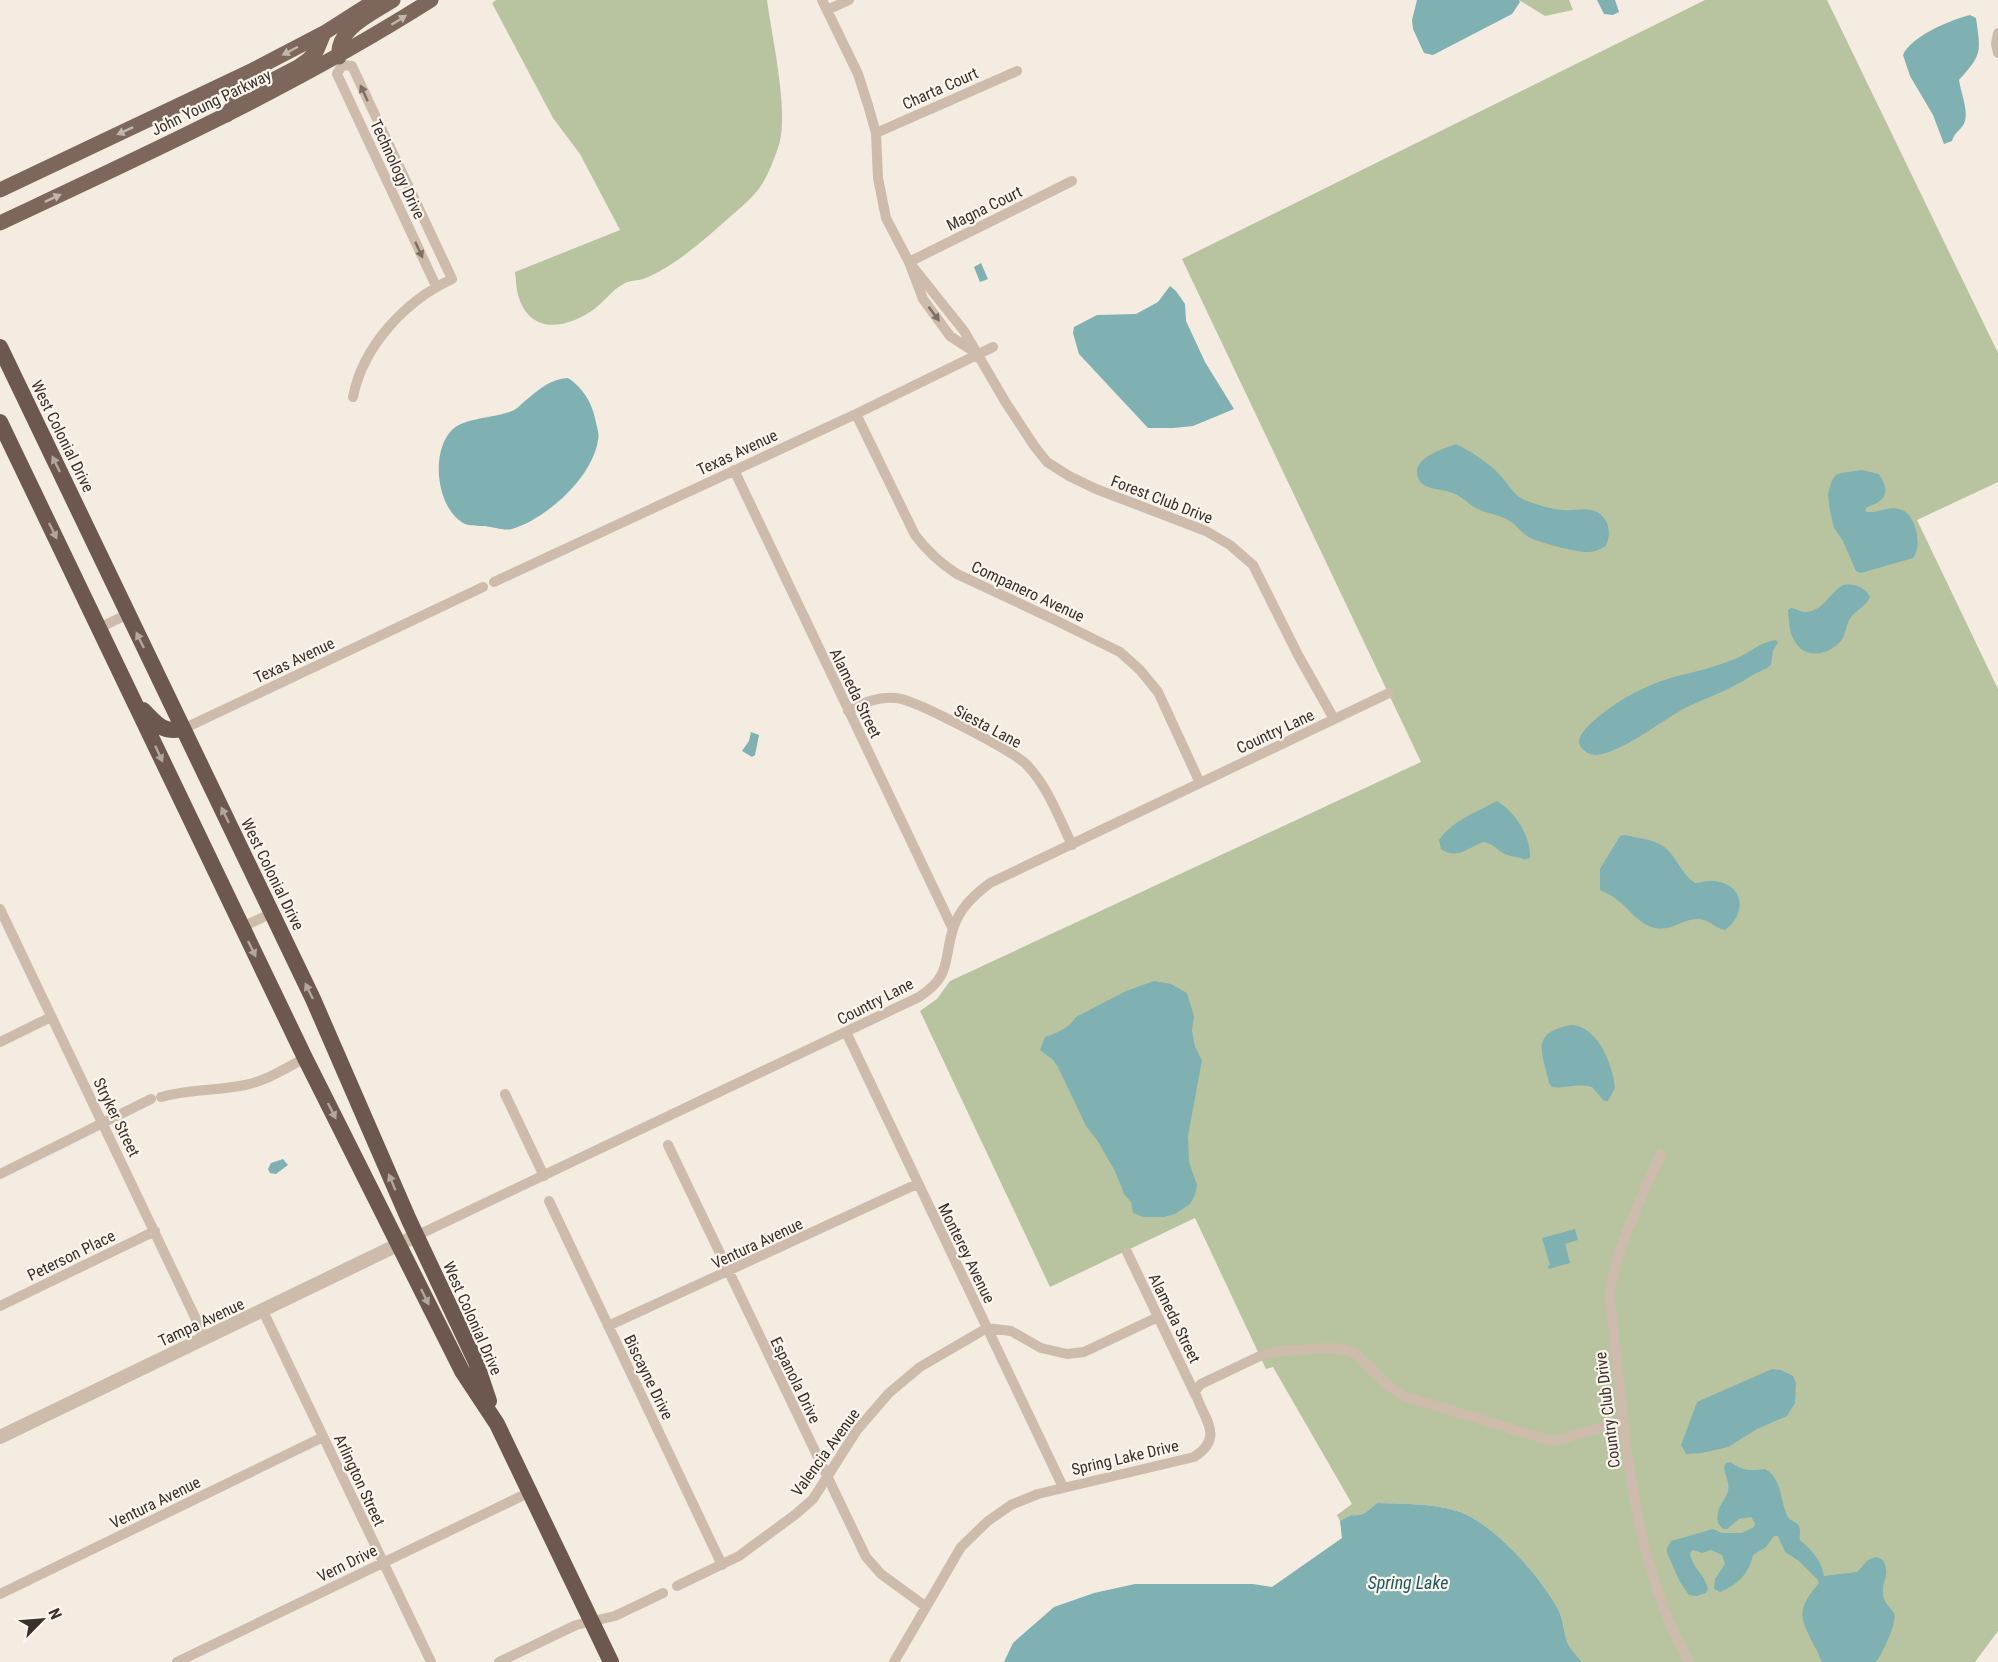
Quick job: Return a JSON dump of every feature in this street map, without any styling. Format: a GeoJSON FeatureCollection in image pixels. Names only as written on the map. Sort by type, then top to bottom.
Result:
{"type":"FeatureCollection","features":[{"type":"Feature","properties":{"kind":"highway","name":"West Colonial Drive"},"geometry":{"type":"LineString","coordinates":[[0,347],[326,1028],[416,1236],[476,1362],[497,1424],[611,1662]]}},
{"type":"Feature","properties":{"kind":"highway","name":"West Colonial Drive"},"geometry":{"type":"LineString","coordinates":[[0,422],[305,1059],[462,1371],[497,1424]]}},
{"type":"Feature","properties":{"kind":"highway"},"geometry":{"type":"LineString","coordinates":[[134,701],[166,730],[183,729]]}},
{"type":"Feature","properties":{"kind":"main road","name":"John Young Parkway"},"geometry":{"type":"LineString","coordinates":[[0,190],[252,70],[324,33],[376,0]]}},
{"type":"Feature","properties":{"kind":"main road"},"geometry":{"type":"LineString","coordinates":[[340,61],[338,48],[348,30],[393,0]]}},
{"type":"Feature","properties":{"kind":"main road","name":"John Young Parkway"},"geometry":{"type":"LineString","coordinates":[[0,223],[340,61],[431,0]]}},
{"type":"Feature","properties":{"kind":"main road"},"geometry":{"type":"LineString","coordinates":[[227,115],[238,98],[309,59],[317,50],[324,33]]}},
{"type":"Feature","properties":{"kind":"street"},"geometry":{"type":"LineString","coordinates":[[824,5],[849,0]]}},
{"type":"Feature","properties":{"kind":"street","name":"Forest Club Drive"},"geometry":{"type":"LineString","coordinates":[[824,5],[858,75],[876,133],[878,178],[886,218],[909,262],[964,331],[1035,447],[1047,462],[1096,489],[1206,531],[1230,545],[1253,565],[1298,655],[1334,720]]}},
{"type":"Feature","properties":{"kind":"street"},"geometry":{"type":"LineString","coordinates":[[1998,33],[1996,44],[1998,53]]}},
{"type":"Feature","properties":{"kind":"street","name":"Technology Drive"},"geometry":{"type":"LineString","coordinates":[[340,61],[352,66],[452,279],[436,286],[337,74],[340,61]]}},
{"type":"Feature","properties":{"kind":"street","name":"Charta Court"},"geometry":{"type":"LineString","coordinates":[[876,133],[1017,71]]}},
{"type":"Feature","properties":{"kind":"street","name":"Magna Court"},"geometry":{"type":"LineString","coordinates":[[909,262],[1072,181]]}},
{"type":"Feature","properties":{"kind":"street"},"geometry":{"type":"LineString","coordinates":[[353,397],[357,378],[374,344],[418,298],[436,286]]}},
{"type":"Feature","properties":{"kind":"street","name":"Texas Avenue"},"geometry":{"type":"LineString","coordinates":[[183,729],[488,584],[856,414],[993,347]]}},
{"type":"Feature","properties":{"kind":"street","name":"Companero Avenue"},"geometry":{"type":"LineString","coordinates":[[856,414],[915,535],[926,550],[943,566],[957,574],[1120,652],[1140,669],[1158,692],[1200,783]]}},
{"type":"Feature","properties":{"kind":"street","name":"Alameda Street"},"geometry":{"type":"LineString","coordinates":[[734,470],[953,929]]}},
{"type":"Feature","properties":{"kind":"street"},"geometry":{"type":"LineString","coordinates":[[99,628],[128,614]]}},
{"type":"Feature","properties":{"kind":"street","name":"Country Lane"},"geometry":{"type":"LineString","coordinates":[[416,1236],[919,997],[931,989],[947,963],[953,929],[961,911],[974,895],[990,883],[1389,693]]}},
{"type":"Feature","properties":{"kind":"street","name":"Siesta Lane"},"geometry":{"type":"LineString","coordinates":[[848,711],[871,700],[897,698],[1004,748],[1026,764],[1044,788],[1072,845]]}},
{"type":"Feature","properties":{"kind":"street","name":"Stryker Street"},"geometry":{"type":"LineString","coordinates":[[0,909],[205,1338]]}},
{"type":"Feature","properties":{"kind":"street"},"geometry":{"type":"LineString","coordinates":[[242,927],[272,913]]}},
{"type":"Feature","properties":{"kind":"street"},"geometry":{"type":"LineString","coordinates":[[0,1042],[51,1017]]}},
{"type":"Feature","properties":{"kind":"street","name":"Monterey Avenue"},"geometry":{"type":"LineString","coordinates":[[846,1032],[1063,1487]]}},
{"type":"Feature","properties":{"kind":"street"},"geometry":{"type":"LineString","coordinates":[[0,1174],[156,1098],[184,1091],[247,1085],[274,1075],[305,1059]]}},
{"type":"Feature","properties":{"kind":"street"},"geometry":{"type":"LineString","coordinates":[[505,1094],[544,1176]]}},
{"type":"Feature","properties":{"kind":"street","name":"Espanola Drive"},"geometry":{"type":"LineString","coordinates":[[668,1145],[866,1557],[881,1574],[925,1606]]}},
{"type":"Feature","properties":{"kind":"street","name":"Country Club Drive"},"geometry":{"type":"LineString","coordinates":[[1661,1154],[1631,1221],[1611,1288],[1623,1421],[1631,1484],[1642,1541],[1667,1618],[1689,1662]]}},
{"type":"Feature","properties":{"kind":"street","name":"Ventura Avenue"},"geometry":{"type":"LineString","coordinates":[[608,1326],[728,1273],[917,1184]]}},
{"type":"Feature","properties":{"kind":"street","name":"Biscayne Drive"},"geometry":{"type":"LineString","coordinates":[[549,1202],[722,1565]]}},
{"type":"Feature","properties":{"kind":"street","name":"Peterson Place"},"geometry":{"type":"LineString","coordinates":[[0,1306],[155,1231]]}},
{"type":"Feature","properties":{"kind":"street","name":"Tampa Avenue"},"geometry":{"type":"LineString","coordinates":[[0,1437],[416,1236]]}},
{"type":"Feature","properties":{"kind":"street","name":"Alameda Street"},"geometry":{"type":"LineString","coordinates":[[1127,1252],[1197,1396]]}},
{"type":"Feature","properties":{"kind":"street","name":"Arlington Street"},"geometry":{"type":"LineString","coordinates":[[263,1311],[431,1662]]}},
{"type":"Feature","properties":{"kind":"street"},"geometry":{"type":"LineString","coordinates":[[987,1328],[1011,1331],[1041,1348],[1067,1354],[1084,1352],[1158,1317]]}},
{"type":"Feature","properties":{"kind":"street","name":"Valencia Avenue"},"geometry":{"type":"LineString","coordinates":[[677,1586],[739,1556],[796,1514],[813,1499],[857,1430],[889,1393],[920,1367],[987,1328]]}},
{"type":"Feature","properties":{"kind":"street"},"geometry":{"type":"LineString","coordinates":[[1197,1396],[1195,1391],[1201,1384],[1260,1356],[1281,1351],[1330,1348],[1356,1354],[1387,1385],[1404,1396],[1548,1440],[1558,1440],[1623,1421]]}},
{"type":"Feature","properties":{"kind":"street","name":"Spring Lake Drive"},"geometry":{"type":"LineString","coordinates":[[894,1662],[961,1547],[988,1521],[1011,1505],[1063,1487],[1194,1457],[1203,1451],[1211,1439],[1211,1431],[1197,1396]]}},
{"type":"Feature","properties":{"kind":"street","name":"Ventura Avenue"},"geometry":{"type":"LineString","coordinates":[[0,1594],[323,1437]]}},
{"type":"Feature","properties":{"kind":"street","name":"Vern Drive"},"geometry":{"type":"LineString","coordinates":[[177,1662],[530,1492]]}},
{"type":"Feature","properties":{"kind":"street"},"geometry":{"type":"LineString","coordinates":[[499,1662],[576,1625],[615,1616],[663,1593]]}},
{"type":"Feature","properties":{"kind":"green space"},"geometry":{"type":"Polygon","coordinates":[[[496,0],[767,0],[781,94],[782,130],[775,157],[761,185],[755,194],[700,243],[667,267],[643,279],[625,283],[590,312],[558,325],[538,322],[530,316],[518,295],[515,272],[620,230],[580,154],[553,118],[492,3],[496,0]]]}},
{"type":"Feature","properties":{"kind":"green space"},"geometry":{"type":"Polygon","coordinates":[[[1519,0],[1569,0],[1573,10],[1545,16],[1519,0]]]}},
{"type":"Feature","properties":{"kind":"green space"},"geometry":{"type":"Polygon","coordinates":[[[1705,0],[1827,0],[1998,353],[1998,482],[1917,520],[1998,689],[1998,1631],[1975,1662],[1582,1662],[1568,1644],[1560,1613],[1540,1582],[1502,1540],[1474,1519],[1460,1512],[1440,1507],[1377,1503],[1362,1514],[1351,1515],[1340,1521],[1337,1515],[1352,1504],[1273,1367],[1266,1369],[1195,1218],[1050,1287],[920,1011],[937,999],[950,981],[1421,762],[1182,259],[1705,0]]]}},
{"type":"Feature","properties":{"kind":"water"},"geometry":{"type":"Polygon","coordinates":[[[1417,0],[1519,0],[1520,2],[1512,14],[1433,55],[1424,53],[1413,29],[1412,20],[1417,0]]]}},
{"type":"Feature","properties":{"kind":"water"},"geometry":{"type":"Polygon","coordinates":[[[1597,0],[1615,0],[1619,12],[1613,15],[1604,14],[1597,0]]]}},
{"type":"Feature","properties":{"kind":"water"},"geometry":{"type":"Polygon","coordinates":[[[1970,15],[1976,18],[1979,46],[1976,58],[1959,80],[1965,106],[1965,121],[1952,141],[1944,144],[1933,115],[1910,76],[1903,55],[1907,48],[1923,35],[1953,20],[1970,15]]]}},
{"type":"Feature","properties":{"kind":"water"},"geometry":{"type":"Polygon","coordinates":[[[981,263],[988,279],[980,282],[974,267],[981,263]]]}},
{"type":"Feature","properties":{"kind":"water"},"geometry":{"type":"Polygon","coordinates":[[[1170,286],[1185,304],[1186,321],[1205,362],[1234,409],[1193,426],[1148,428],[1079,354],[1073,333],[1074,327],[1097,315],[1136,314],[1158,302],[1170,286]]]}},
{"type":"Feature","properties":{"kind":"water"},"geometry":{"type":"Polygon","coordinates":[[[568,378],[582,390],[588,400],[599,435],[594,454],[578,482],[566,495],[539,516],[512,529],[463,523],[447,505],[439,478],[441,450],[446,438],[459,425],[514,410],[545,386],[556,380],[568,378]]]}},
{"type":"Feature","properties":{"kind":"water"},"geometry":{"type":"Polygon","coordinates":[[[1456,444],[1491,467],[1523,499],[1554,509],[1586,509],[1599,513],[1608,528],[1609,537],[1606,546],[1584,552],[1536,540],[1506,519],[1484,512],[1453,493],[1430,488],[1421,483],[1417,472],[1421,462],[1426,457],[1456,444]]]}},
{"type":"Feature","properties":{"kind":"water"},"geometry":{"type":"Polygon","coordinates":[[[1862,470],[1879,474],[1885,485],[1885,495],[1879,502],[1867,507],[1865,511],[1873,512],[1891,508],[1907,513],[1914,525],[1917,547],[1913,558],[1861,573],[1856,571],[1843,541],[1834,528],[1828,494],[1836,475],[1862,470]]]}},
{"type":"Feature","properties":{"kind":"water"},"geometry":{"type":"Polygon","coordinates":[[[1843,585],[1855,585],[1862,588],[1870,597],[1869,600],[1851,617],[1842,639],[1834,647],[1815,654],[1802,650],[1792,635],[1788,610],[1793,608],[1805,612],[1817,609],[1843,585]]]}},
{"type":"Feature","properties":{"kind":"water"},"geometry":{"type":"Polygon","coordinates":[[[1776,640],[1778,643],[1773,650],[1771,665],[1764,670],[1685,708],[1642,735],[1606,753],[1596,755],[1588,753],[1581,747],[1579,739],[1587,727],[1628,697],[1651,685],[1735,659],[1763,644],[1776,640]]]}},
{"type":"Feature","properties":{"kind":"water"},"geometry":{"type":"Polygon","coordinates":[[[751,732],[759,735],[755,755],[752,757],[742,751],[749,741],[751,732]]]}},
{"type":"Feature","properties":{"kind":"water"},"geometry":{"type":"Polygon","coordinates":[[[1497,801],[1510,811],[1521,825],[1528,841],[1530,858],[1510,856],[1484,842],[1453,854],[1441,849],[1439,840],[1451,827],[1497,801]]]}},
{"type":"Feature","properties":{"kind":"water"},"geometry":{"type":"Polygon","coordinates":[[[1620,836],[1650,840],[1663,846],[1695,883],[1709,881],[1729,886],[1739,898],[1740,906],[1733,922],[1725,930],[1699,919],[1663,929],[1656,928],[1644,924],[1614,898],[1600,890],[1600,869],[1620,836]]]}},
{"type":"Feature","properties":{"kind":"water"},"geometry":{"type":"Polygon","coordinates":[[[1154,981],[1171,984],[1187,993],[1194,1016],[1192,1030],[1195,1047],[1202,1060],[1188,1136],[1189,1162],[1197,1185],[1190,1204],[1175,1214],[1164,1217],[1144,1217],[1133,1213],[1131,1202],[1124,1194],[1115,1171],[1097,1140],[1086,1126],[1058,1067],[1040,1050],[1045,1037],[1067,1027],[1076,1017],[1126,991],[1154,981]]]}},
{"type":"Feature","properties":{"kind":"water"},"geometry":{"type":"Polygon","coordinates":[[[1571,1025],[1589,1032],[1607,1058],[1615,1088],[1608,1101],[1604,1101],[1592,1087],[1552,1087],[1549,1083],[1542,1053],[1544,1038],[1558,1028],[1571,1025]]]}},
{"type":"Feature","properties":{"kind":"water"},"geometry":{"type":"Polygon","coordinates":[[[283,1159],[288,1165],[276,1174],[270,1173],[268,1169],[271,1163],[283,1159]]]}},
{"type":"Feature","properties":{"kind":"water"},"geometry":{"type":"Polygon","coordinates":[[[1575,1229],[1578,1240],[1565,1244],[1570,1263],[1548,1269],[1550,1265],[1542,1238],[1575,1229]]]}},
{"type":"Feature","properties":{"kind":"water"},"geometry":{"type":"Polygon","coordinates":[[[1772,1369],[1781,1370],[1793,1376],[1796,1383],[1795,1403],[1787,1416],[1757,1429],[1728,1447],[1686,1454],[1681,1445],[1697,1402],[1772,1369]]]}},
{"type":"Feature","properties":{"kind":"water"},"geometry":{"type":"Polygon","coordinates":[[[1730,1462],[1743,1469],[1765,1469],[1771,1473],[1778,1484],[1788,1517],[1799,1526],[1800,1540],[1818,1560],[1824,1576],[1857,1572],[1868,1560],[1876,1557],[1883,1560],[1886,1574],[1883,1596],[1895,1617],[1889,1638],[1876,1662],[1822,1662],[1806,1630],[1802,1615],[1806,1601],[1819,1583],[1818,1580],[1799,1561],[1785,1552],[1778,1536],[1774,1536],[1766,1547],[1753,1555],[1749,1568],[1742,1578],[1720,1592],[1714,1589],[1715,1579],[1725,1564],[1722,1555],[1711,1550],[1702,1553],[1693,1550],[1690,1553],[1691,1558],[1708,1589],[1706,1593],[1696,1596],[1689,1595],[1680,1582],[1667,1553],[1671,1541],[1713,1529],[1722,1533],[1742,1533],[1754,1527],[1755,1523],[1751,1517],[1739,1519],[1727,1529],[1723,1529],[1718,1523],[1719,1508],[1727,1495],[1728,1488],[1724,1467],[1730,1462]]]}},
{"type":"Feature","properties":{"kind":"water","name":"Spring Lake"},"geometry":{"type":"Polygon","coordinates":[[[1377,1503],[1419,1504],[1450,1509],[1488,1528],[1528,1567],[1550,1596],[1560,1613],[1568,1644],[1582,1662],[1004,1662],[1013,1643],[1054,1607],[1094,1593],[1135,1584],[1253,1584],[1272,1587],[1342,1538],[1340,1521],[1351,1515],[1362,1514],[1377,1503]]]}}]}
